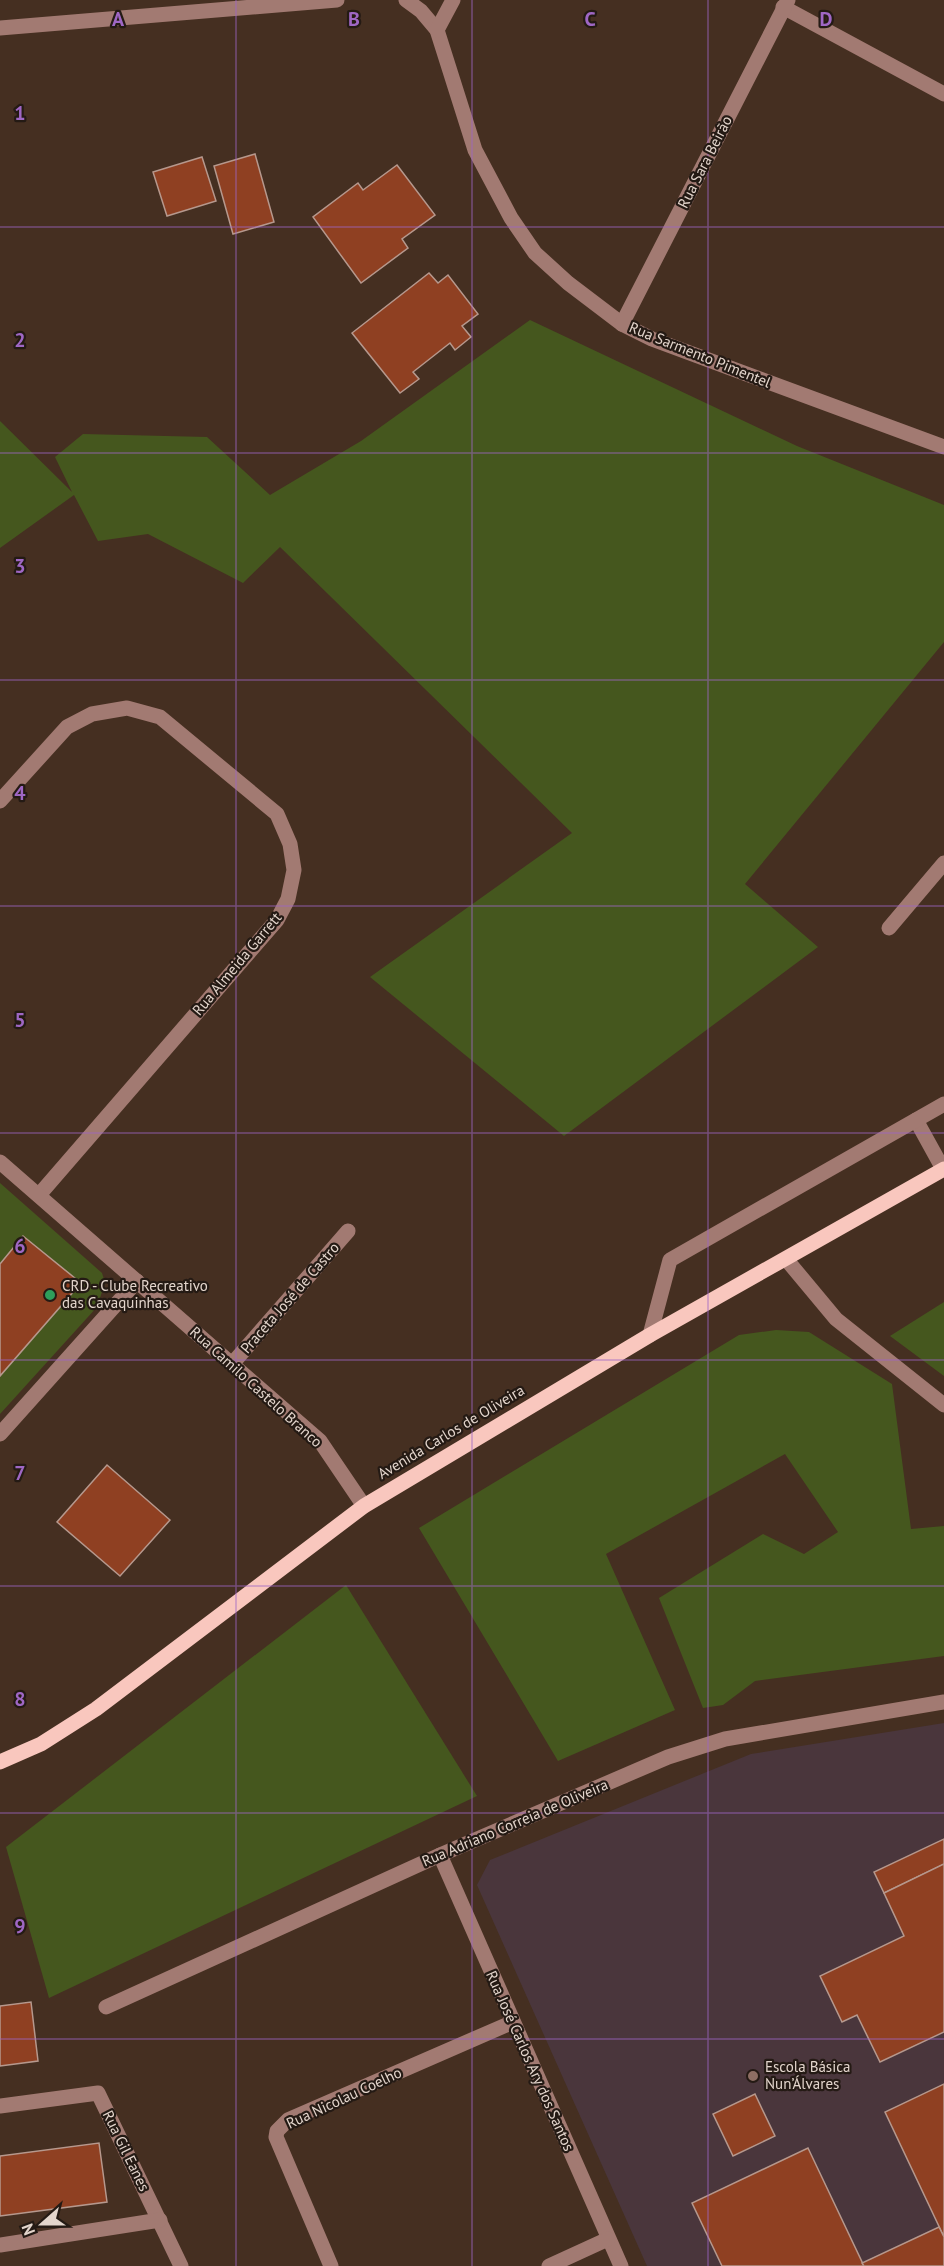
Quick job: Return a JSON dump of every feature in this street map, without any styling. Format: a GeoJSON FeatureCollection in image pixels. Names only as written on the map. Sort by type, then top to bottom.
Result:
{"type":"FeatureCollection","features":[{"type":"Feature","properties":{"kind":"main road","name":"Avenida Carlos de Oliveira"},"geometry":{"type":"LineString","coordinates":[[0,1762],[41,1744],[96,1708],[364,1506],[650,1335],[944,1169]]}},
{"type":"Feature","properties":{"kind":"street"},"geometry":{"type":"LineString","coordinates":[[0,28],[337,0]]}},
{"type":"Feature","properties":{"kind":"street"},"geometry":{"type":"LineString","coordinates":[[406,0],[421,11],[437,30],[453,0]]}},
{"type":"Feature","properties":{"kind":"street"},"geometry":{"type":"LineString","coordinates":[[785,4],[944,94]]}},
{"type":"Feature","properties":{"kind":"street","name":"Rua Sara Beirão"},"geometry":{"type":"LineString","coordinates":[[622,324],[785,4]]}},
{"type":"Feature","properties":{"kind":"street","name":"Rua Sarmento Pimentel"},"geometry":{"type":"LineString","coordinates":[[437,30],[475,150],[511,218],[535,253],[568,283],[622,324],[652,339],[944,447]]}},
{"type":"Feature","properties":{"kind":"street","name":"Rua Almeida Garrett"},"geometry":{"type":"LineString","coordinates":[[0,801],[67,727],[92,714],[127,708],[160,717],[277,814],[290,844],[294,870],[288,899],[277,920],[39,1195]]}},
{"type":"Feature","properties":{"kind":"street"},"geometry":{"type":"LineString","coordinates":[[889,928],[944,863]]}},
{"type":"Feature","properties":{"kind":"street"},"geometry":{"type":"LineString","coordinates":[[650,1335],[670,1260],[944,1104]]}},
{"type":"Feature","properties":{"kind":"street"},"geometry":{"type":"LineString","coordinates":[[916,1120],[944,1169]]}},
{"type":"Feature","properties":{"kind":"street","name":"Rua Camilo Castelo Branco"},"geometry":{"type":"LineString","coordinates":[[0,1162],[320,1441],[364,1506]]}},
{"type":"Feature","properties":{"kind":"street","name":"Praceta José de Castro"},"geometry":{"type":"LineString","coordinates":[[232,1364],[348,1231]]}},
{"type":"Feature","properties":{"kind":"street"},"geometry":{"type":"LineString","coordinates":[[786,1259],[836,1319],[944,1405]]}},
{"type":"Feature","properties":{"kind":"street"},"geometry":{"type":"LineString","coordinates":[[0,1434],[137,1281]]}},
{"type":"Feature","properties":{"kind":"street","name":"Rua Adriano Correia de Oliveira"},"geometry":{"type":"LineString","coordinates":[[106,2007],[440,1855],[668,1757],[725,1739],[944,1702]]}},
{"type":"Feature","properties":{"kind":"street","name":"Rua José Carlos Ary dos Santos"},"geometry":{"type":"LineString","coordinates":[[440,1855],[621,2266]]}},
{"type":"Feature","properties":{"kind":"street","name":"Rua Nicolau Coelho"},"geometry":{"type":"LineString","coordinates":[[331,2266],[276,2137],[277,2131],[288,2120],[513,2022]]}},
{"type":"Feature","properties":{"kind":"street","name":"Rua Gil Eanes"},"geometry":{"type":"LineString","coordinates":[[0,2106],[98,2092],[181,2266]]}},
{"type":"Feature","properties":{"kind":"street"},"geometry":{"type":"LineString","coordinates":[[0,2245],[160,2220]]}},
{"type":"Feature","properties":{"kind":"street"},"geometry":{"type":"LineString","coordinates":[[549,2266],[608,2239]]}},
{"type":"Feature","properties":{"kind":"shaded area","name":"Escola Básica Nun’Álvares"},"geometry":{"type":"Polygon","coordinates":[[[944,1723],[944,2266],[647,2266],[477,1885],[490,1860],[751,1754],[944,1723]]]}},
{"type":"Feature","properties":{"kind":"green space"},"geometry":{"type":"Polygon","coordinates":[[[530,320],[797,446],[944,505],[944,642],[745,884],[818,947],[564,1136],[370,977],[572,833],[280,547],[243,583],[148,534],[98,541],[74,495],[0,548],[0,421],[72,492],[55,457],[83,434],[207,437],[270,495],[361,441],[530,320]]]}},
{"type":"Feature","properties":{"kind":"green space","name":"CRD - Clube Recreativo das Cavaquinhas"},"geometry":{"type":"Polygon","coordinates":[[[0,1183],[102,1273],[105,1283],[97,1307],[0,1414],[0,1183]]]}},
{"type":"Feature","properties":{"kind":"green space"},"geometry":{"type":"Polygon","coordinates":[[[944,1302],[944,1376],[890,1336],[944,1302]]]}},
{"type":"Feature","properties":{"kind":"green space"},"geometry":{"type":"Polygon","coordinates":[[[776,1330],[809,1332],[892,1384],[911,1529],[944,1526],[944,1656],[755,1681],[723,1705],[703,1708],[659,1598],[763,1534],[804,1554],[838,1532],[785,1454],[606,1554],[675,1710],[558,1761],[419,1528],[739,1335],[776,1330]]]}},
{"type":"Feature","properties":{"kind":"green space"},"geometry":{"type":"Polygon","coordinates":[[[346,1585],[477,1796],[49,1998],[6,1847],[346,1585]]]}},
{"type":"Feature","properties":{"kind":"building"},"geometry":{"type":"Polygon","coordinates":[[[255,154],[274,222],[233,234],[214,166],[255,154]]]}},
{"type":"Feature","properties":{"kind":"building"},"geometry":{"type":"Polygon","coordinates":[[[202,157],[216,201],[167,216],[153,172],[202,157]]]}},
{"type":"Feature","properties":{"kind":"building"},"geometry":{"type":"Polygon","coordinates":[[[397,165],[435,215],[402,239],[408,248],[361,283],[313,217],[358,183],[363,190],[397,165]]]}},
{"type":"Feature","properties":{"kind":"building"},"geometry":{"type":"Polygon","coordinates":[[[429,273],[438,283],[448,275],[478,314],[462,326],[471,337],[455,350],[450,343],[413,372],[419,379],[400,393],[352,333],[429,273]]]}},
{"type":"Feature","properties":{"kind":"building"},"geometry":{"type":"Polygon","coordinates":[[[23,1236],[81,1283],[0,1376],[0,1264],[23,1236]]]}},
{"type":"Feature","properties":{"kind":"building"},"geometry":{"type":"Polygon","coordinates":[[[107,1465],[170,1520],[120,1576],[57,1522],[107,1465]]]}},
{"type":"Feature","properties":{"kind":"building"},"geometry":{"type":"Polygon","coordinates":[[[944,1839],[944,1864],[884,1893],[874,1872],[944,1839]]]}},
{"type":"Feature","properties":{"kind":"building"},"geometry":{"type":"Polygon","coordinates":[[[944,1864],[944,2032],[880,2062],[857,2015],[842,2022],[820,1976],[904,1936],[884,1893],[944,1864]]]}},
{"type":"Feature","properties":{"kind":"building"},"geometry":{"type":"Polygon","coordinates":[[[31,2002],[38,2061],[0,2066],[0,2006],[31,2002]]]}},
{"type":"Feature","properties":{"kind":"building"},"geometry":{"type":"Polygon","coordinates":[[[944,2084],[944,2237],[885,2112],[944,2084]]]}},
{"type":"Feature","properties":{"kind":"building"},"geometry":{"type":"Polygon","coordinates":[[[755,2094],[775,2136],[733,2156],[713,2114],[755,2094]]]}},
{"type":"Feature","properties":{"kind":"building"},"geometry":{"type":"Polygon","coordinates":[[[99,2143],[107,2202],[0,2216],[0,2156],[99,2143]]]}},
{"type":"Feature","properties":{"kind":"building"},"geometry":{"type":"Polygon","coordinates":[[[808,2148],[864,2266],[722,2266],[692,2203],[808,2148]]]}},
{"type":"Feature","properties":{"kind":"building"},"geometry":{"type":"Polygon","coordinates":[[[939,2227],[944,2237],[944,2266],[864,2266],[862,2263],[939,2227]]]}},
{"type":"Feature","properties":{"kind":"place","name":"CRD - Clube Recreativo das Cavaquinhas"},"geometry":{"type":"Point","coordinates":[50,1295]}},
{"type":"Feature","properties":{"kind":"place","name":"Escola Básica Nun’Álvares"},"geometry":{"type":"Point","coordinates":[753,2076]}}]}
